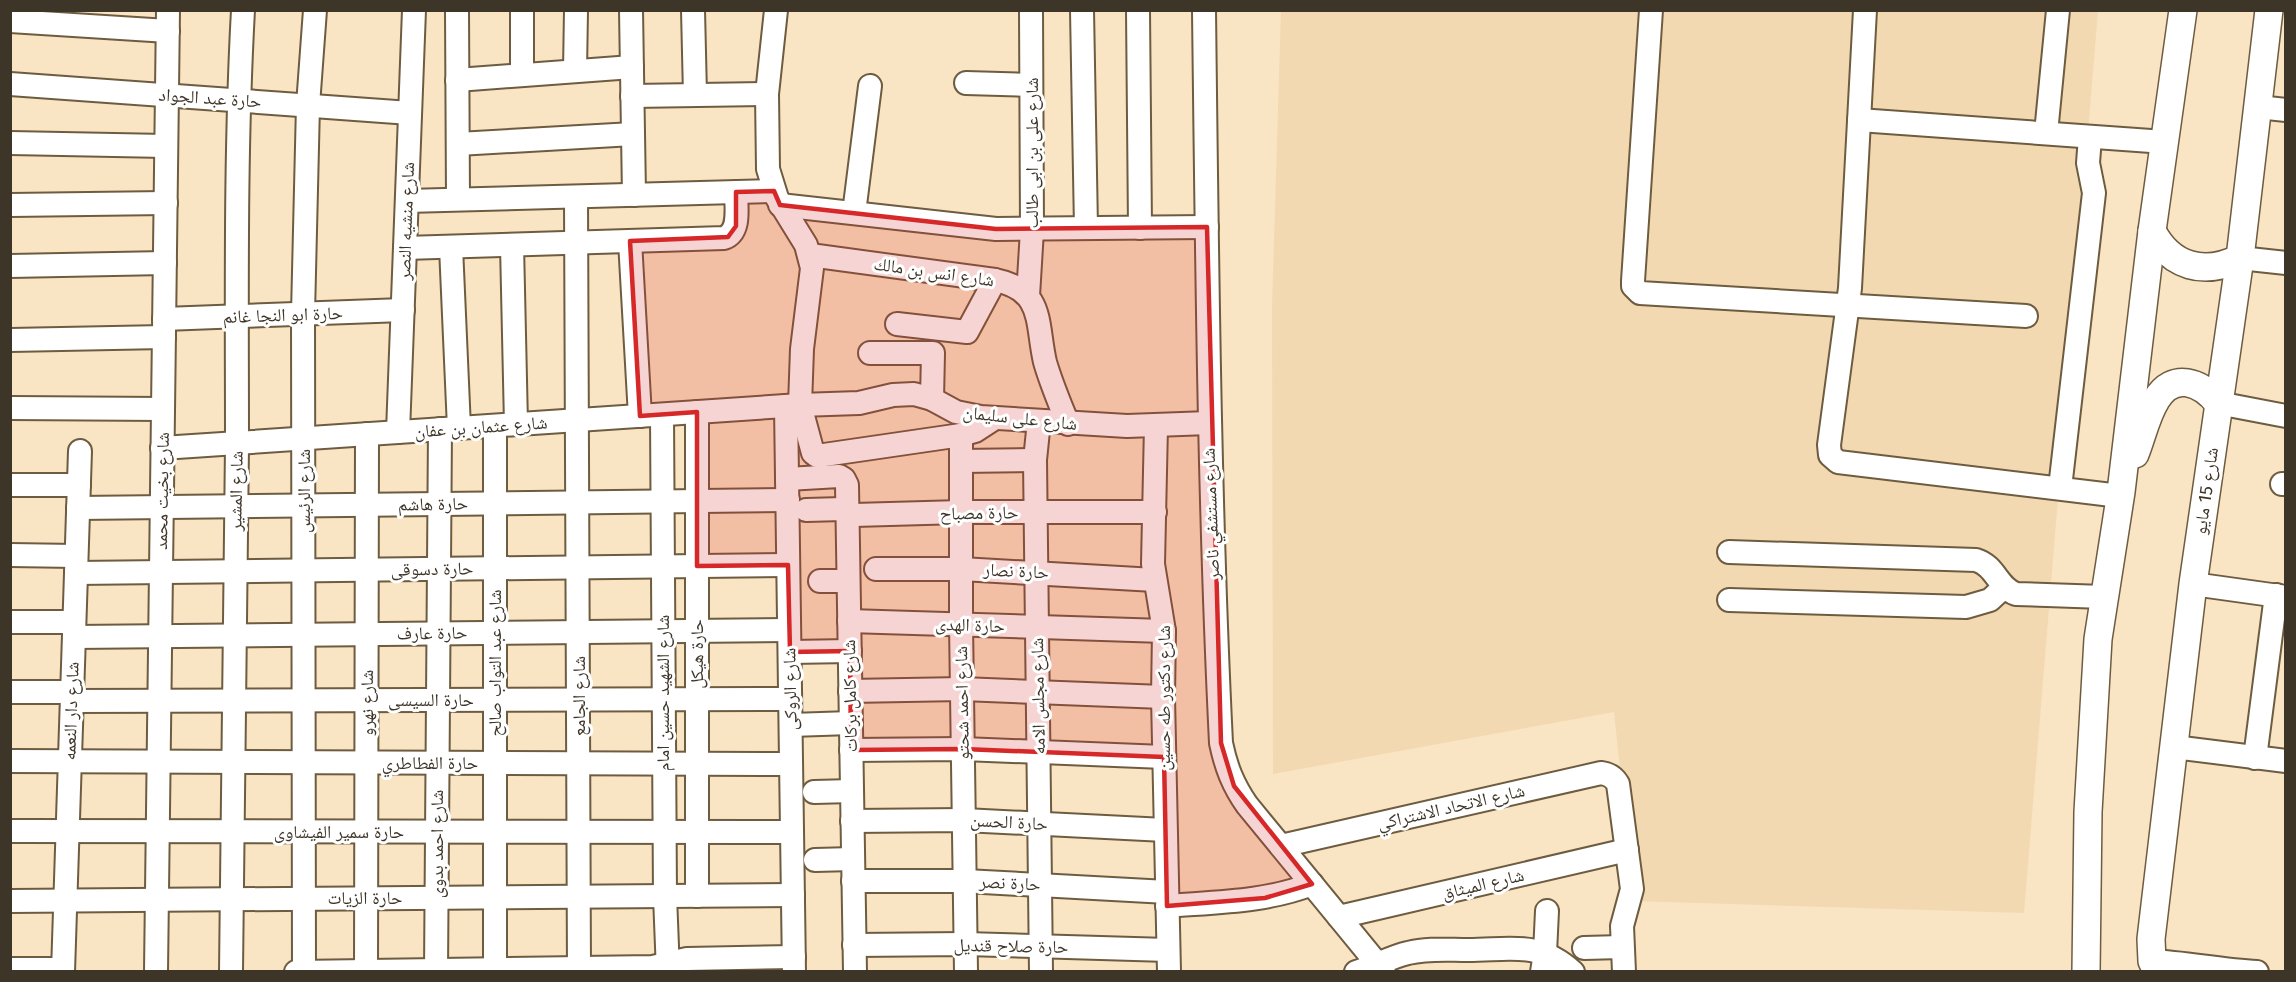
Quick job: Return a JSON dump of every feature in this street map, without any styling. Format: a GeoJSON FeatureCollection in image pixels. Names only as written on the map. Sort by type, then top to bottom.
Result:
{"type":"FeatureCollection","features":[{"type":"Feature","properties":{"kind":"main road"},"geometry":{"type":"LineString","coordinates":[[2086,972],[2092,723],[2098,639],[2120,494],[2152,231],[2183,10]]}},
{"type":"Feature","properties":{"kind":"main road","name":"شارع 15 مايو"},"geometry":{"type":"LineString","coordinates":[[2155,967],[2151,939],[2193,585],[2240,258],[2269,10]]}},
{"type":"Feature","properties":{"kind":"main road"},"geometry":{"type":"LineString","coordinates":[[2152,231],[2164,249],[2172,256],[2192,266],[2217,267],[2240,258]]}},
{"type":"Feature","properties":{"kind":"main road"},"geometry":{"type":"LineString","coordinates":[[2120,494],[2156,400],[2164,390],[2175,384],[2188,382],[2200,386],[2218,403]]}},
{"type":"Feature","properties":{"kind":"street","name":"شارع المشير"},"geometry":{"type":"LineString","coordinates":[[231,972],[237,443],[235,316],[238,100],[243,10]]}},
{"type":"Feature","properties":{"kind":"street","name":"شارع الرئيس"},"geometry":{"type":"LineString","coordinates":[[304,971],[303,314],[308,105],[315,10]]}},
{"type":"Feature","properties":{"kind":"street","name":"شارع منشيه النصر"},"geometry":{"type":"LineString","coordinates":[[398,432],[414,10]]}},
{"type":"Feature","properties":{"kind":"street"},"geometry":{"type":"LineString","coordinates":[[457,10],[458,200]]}},
{"type":"Feature","properties":{"kind":"street"},"geometry":{"type":"LineString","coordinates":[[522,10],[522,75]]}},
{"type":"Feature","properties":{"kind":"street"},"geometry":{"type":"LineString","coordinates":[[575,71],[576,10]]}},
{"type":"Feature","properties":{"kind":"street"},"geometry":{"type":"LineString","coordinates":[[631,10],[634,195]]}},
{"type":"Feature","properties":{"kind":"street"},"geometry":{"type":"LineString","coordinates":[[693,10],[695,95]]}},
{"type":"Feature","properties":{"kind":"street"},"geometry":{"type":"LineString","coordinates":[[776,10],[767,94],[768,169],[777,198],[801,235],[810,255],[812,281],[793,406],[812,452],[816,456],[961,435],[975,431],[994,418]]}},
{"type":"Feature","properties":{"kind":"street","name":"شارع على بن ابى طالب"},"geometry":{"type":"LineString","coordinates":[[1028,296],[1032,230],[1031,10]]}},
{"type":"Feature","properties":{"kind":"street"},"geometry":{"type":"LineString","coordinates":[[1082,10],[1086,228]]}},
{"type":"Feature","properties":{"kind":"street"},"geometry":{"type":"LineString","coordinates":[[1138,10],[1140,228]]}},
{"type":"Feature","properties":{"kind":"street","name":"شارع مستشفي ناصر"},"geometry":{"type":"LineString","coordinates":[[1204,10],[1213,583],[1221,743],[1225,766],[1234,786],[1339,917],[1375,968]]}},
{"type":"Feature","properties":{"kind":"street"},"geometry":{"type":"LineString","coordinates":[[1651,10],[1633,281],[1636,290],[1644,295],[2026,316]]}},
{"type":"Feature","properties":{"kind":"street"},"geometry":{"type":"LineString","coordinates":[[1865,10],[1848,306],[1829,445],[1830,455],[1838,462],[2120,494]]}},
{"type":"Feature","properties":{"kind":"street"},"geometry":{"type":"LineString","coordinates":[[2046,133],[2058,10]]}},
{"type":"Feature","properties":{"kind":"street"},"geometry":{"type":"LineString","coordinates":[[10,21],[168,21]]}},
{"type":"Feature","properties":{"kind":"street","name":"شارع بخيت محمد"},"geometry":{"type":"LineString","coordinates":[[156,972],[168,21]]}},
{"type":"Feature","properties":{"kind":"street"},"geometry":{"type":"LineString","coordinates":[[457,80],[632,67]]}},
{"type":"Feature","properties":{"kind":"street"},"geometry":{"type":"LineString","coordinates":[[966,83],[1031,85]]}},
{"type":"Feature","properties":{"kind":"street","name":"حارة عبد الجواد"},"geometry":{"type":"LineString","coordinates":[[10,84],[410,113]]}},
{"type":"Feature","properties":{"kind":"street"},"geometry":{"type":"LineString","coordinates":[[854,213],[870,86]]}},
{"type":"Feature","properties":{"kind":"street"},"geometry":{"type":"LineString","coordinates":[[632,96],[767,94]]}},
{"type":"Feature","properties":{"kind":"street"},"geometry":{"type":"LineString","coordinates":[[2258,107],[2286,110]]}},
{"type":"Feature","properties":{"kind":"street"},"geometry":{"type":"LineString","coordinates":[[1859,120],[2165,142]]}},
{"type":"Feature","properties":{"kind":"street"},"geometry":{"type":"LineString","coordinates":[[458,144],[633,134]]}},
{"type":"Feature","properties":{"kind":"street"},"geometry":{"type":"LineString","coordinates":[[2060,488],[2094,193],[2088,163],[2090,137]]}},
{"type":"Feature","properties":{"kind":"street"},"geometry":{"type":"LineString","coordinates":[[10,143],[166,146]]}},
{"type":"Feature","properties":{"kind":"street"},"geometry":{"type":"LineString","coordinates":[[407,201],[736,192],[854,213],[990,229],[1207,227]]}},
{"type":"Feature","properties":{"kind":"street"},"geometry":{"type":"LineString","coordinates":[[405,248],[728,237],[736,226],[736,192]]}},
{"type":"Feature","properties":{"kind":"street","name":"شارع الجامع"},"geometry":{"type":"LineString","coordinates":[[576,197],[579,970]]}},
{"type":"Feature","properties":{"kind":"street"},"geometry":{"type":"LineString","coordinates":[[10,205],[166,203]]}},
{"type":"Feature","properties":{"kind":"street","name":"شارع الشهيد حسين امام"},"geometry":{"type":"LineString","coordinates":[[630,241],[663,501],[663,764],[668,968]]}},
{"type":"Feature","properties":{"kind":"street","name":"شارع عبد التواب صالح"},"geometry":{"type":"LineString","coordinates":[[495,970],[495,503],[506,425],[512,245]]}},
{"type":"Feature","properties":{"kind":"street","name":"شارع احمد بدوى"},"geometry":{"type":"LineString","coordinates":[[436,971],[439,504],[449,429],[451,247]]}},
{"type":"Feature","properties":{"kind":"street","name":"شارع انس بن مالك"},"geometry":{"type":"LineString","coordinates":[[810,255],[995,280],[1013,285],[1028,296]]}},
{"type":"Feature","properties":{"kind":"street"},"geometry":{"type":"LineString","coordinates":[[2240,258],[2286,263]]}},
{"type":"Feature","properties":{"kind":"street"},"geometry":{"type":"LineString","coordinates":[[10,266],[165,263]]}},
{"type":"Feature","properties":{"kind":"street"},"geometry":{"type":"LineString","coordinates":[[897,324],[967,332],[995,280]]}},
{"type":"Feature","properties":{"kind":"street"},"geometry":{"type":"LineString","coordinates":[[1028,296],[1037,311],[1048,372],[1068,424]]}},
{"type":"Feature","properties":{"kind":"street","name":"حارة ابو النجا غانم"},"geometry":{"type":"LineString","coordinates":[[10,340],[164,328],[235,316],[403,310]]}},
{"type":"Feature","properties":{"kind":"street"},"geometry":{"type":"LineString","coordinates":[[870,353],[933,353],[932,399]]}},
{"type":"Feature","properties":{"kind":"street","name":"شارع على سليمان"},"geometry":{"type":"LineString","coordinates":[[793,406],[859,403],[904,394],[932,399],[956,412],[994,418],[1068,424],[1156,426],[1209,423]]}},
{"type":"Feature","properties":{"kind":"street"},"geometry":{"type":"LineString","coordinates":[[2218,403],[2286,416]]}},
{"type":"Feature","properties":{"kind":"street","name":"شارع عثمان بن عفان"},"geometry":{"type":"LineString","coordinates":[[162,448],[793,406]]}},
{"type":"Feature","properties":{"kind":"street","name":"شارع الروكى"},"geometry":{"type":"LineString","coordinates":[[793,406],[794,497],[789,565],[789,630],[794,964]]}},
{"type":"Feature","properties":{"kind":"street"},"geometry":{"type":"LineString","coordinates":[[10,408],[163,409]]}},
{"type":"Feature","properties":{"kind":"street","name":"حارة هيكل"},"geometry":{"type":"LineString","coordinates":[[697,412],[697,896]]}},
{"type":"Feature","properties":{"kind":"street","name":"شارع مجلس الامه"},"geometry":{"type":"LineString","coordinates":[[1040,421],[1035,460],[1041,972]]}},
{"type":"Feature","properties":{"kind":"street","name":"شارع دكتور طه حسين"},"geometry":{"type":"LineString","coordinates":[[1156,426],[1155,580],[1164,631],[1162,697],[1169,961]]}},
{"type":"Feature","properties":{"kind":"street","name":"شارع نهرو"},"geometry":{"type":"LineString","coordinates":[[366,971],[368,434]]}},
{"type":"Feature","properties":{"kind":"street","name":"شارع احمد شحتو"},"geometry":{"type":"LineString","coordinates":[[961,435],[966,972]]}},
{"type":"Feature","properties":{"kind":"street","name":"شارع دار النعمه"},"geometry":{"type":"LineString","coordinates":[[63,970],[80,451]]}},
{"type":"Feature","properties":{"kind":"street"},"geometry":{"type":"LineString","coordinates":[[961,461],[1035,460]]}},
{"type":"Feature","properties":{"kind":"street","name":"شارع كامل بركات"},"geometry":{"type":"LineString","coordinates":[[794,497],[842,477],[847,485],[855,972]]}},
{"type":"Feature","properties":{"kind":"street"},"geometry":{"type":"LineString","coordinates":[[10,485],[78,485]]}},
{"type":"Feature","properties":{"kind":"street","name":"حارة هاشم"},"geometry":{"type":"LineString","coordinates":[[78,508],[697,501],[794,497]]}},
{"type":"Feature","properties":{"kind":"street","name":"حارة مصباح"},"geometry":{"type":"LineString","coordinates":[[794,497],[847,510],[854,515],[961,512],[1155,512]]}},
{"type":"Feature","properties":{"kind":"street"},"geometry":{"type":"LineString","coordinates":[[1729,552],[1976,560],[1988,565],[2004,587],[2016,594],[2104,597]]}},
{"type":"Feature","properties":{"kind":"street","name":"حارة دسوقى"},"geometry":{"type":"LineString","coordinates":[[10,555],[161,572],[789,565]]}},
{"type":"Feature","properties":{"kind":"street","name":"حارة نصار"},"geometry":{"type":"LineString","coordinates":[[876,569],[961,569],[1155,580]]}},
{"type":"Feature","properties":{"kind":"street"},"geometry":{"type":"LineString","coordinates":[[820,581],[848,581]]}},
{"type":"Feature","properties":{"kind":"street"},"geometry":{"type":"LineString","coordinates":[[2193,585],[2281,596],[2276,677],[2255,758]]}},
{"type":"Feature","properties":{"kind":"street"},"geometry":{"type":"LineString","coordinates":[[1729,600],[1966,607],[1990,600],[2004,587]]}},
{"type":"Feature","properties":{"kind":"street","name":"حارة الهدى"},"geometry":{"type":"LineString","coordinates":[[849,621],[1164,631]]}},
{"type":"Feature","properties":{"kind":"street","name":"حارة عارف"},"geometry":{"type":"LineString","coordinates":[[10,622],[160,636],[789,630]]}},
{"type":"Feature","properties":{"kind":"street"},"geometry":{"type":"LineString","coordinates":[[790,652],[850,651]]}},
{"type":"Feature","properties":{"kind":"street"},"geometry":{"type":"LineString","coordinates":[[850,691],[962,689],[1162,697]]}},
{"type":"Feature","properties":{"kind":"street","name":"حارة السيسى"},"geometry":{"type":"LineString","coordinates":[[10,692],[159,701],[790,699]]}},
{"type":"Feature","properties":{"kind":"street"},"geometry":{"type":"LineString","coordinates":[[791,725],[851,723]]}},
{"type":"Feature","properties":{"kind":"street"},"geometry":{"type":"LineString","coordinates":[[2174,747],[2286,761]]}},
{"type":"Feature","properties":{"kind":"street"},"geometry":{"type":"LineString","coordinates":[[851,750],[963,749],[1164,757]]}},
{"type":"Feature","properties":{"kind":"street","name":"حارة الفطاطري"},"geometry":{"type":"LineString","coordinates":[[10,761],[791,764]]}},
{"type":"Feature","properties":{"kind":"street","name":"شارع الاتحاد الاشتراكي"},"geometry":{"type":"LineString","coordinates":[[1281,846],[1601,773],[1611,776],[1618,784],[1627,850]]}},
{"type":"Feature","properties":{"kind":"street"},"geometry":{"type":"LineString","coordinates":[[814,792],[852,791]]}},
{"type":"Feature","properties":{"kind":"street","name":"حارة الحسن"},"geometry":{"type":"LineString","coordinates":[[852,821],[964,820],[1166,830]]}},
{"type":"Feature","properties":{"kind":"street","name":"حارة سمير الفيشاوى"},"geometry":{"type":"LineString","coordinates":[[10,831],[792,832]]}},
{"type":"Feature","properties":{"kind":"street"},"geometry":{"type":"LineString","coordinates":[[1624,972],[1623,920],[1632,889],[1627,850]]}},
{"type":"Feature","properties":{"kind":"street","name":"شارع الميثاق"},"geometry":{"type":"LineString","coordinates":[[1339,917],[1627,850]]}},
{"type":"Feature","properties":{"kind":"street","name":"حارة نصر"},"geometry":{"type":"LineString","coordinates":[[815,860],[853,870],[1040,885],[1167,899],[1265,898],[1285,894],[1312,884]]}},
{"type":"Feature","properties":{"kind":"street","name":"حارة الزيات"},"geometry":{"type":"LineString","coordinates":[[10,901],[793,895]]}},
{"type":"Feature","properties":{"kind":"street"},"geometry":{"type":"LineString","coordinates":[[1543,962],[1547,911]]}},
{"type":"Feature","properties":{"kind":"street","name":"حارة صلاح قنديل"},"geometry":{"type":"LineString","coordinates":[[854,945],[1041,946],[1169,961]]}},
{"type":"Feature","properties":{"kind":"street"},"geometry":{"type":"LineString","coordinates":[[1375,968],[1399,955],[1422,950],[1465,961],[1518,947],[1543,962],[1559,960],[1572,972]]}},
{"type":"Feature","properties":{"kind":"street"},"geometry":{"type":"LineString","coordinates":[[1584,948],[1622,947]]}},
{"type":"Feature","properties":{"kind":"street"},"geometry":{"type":"LineString","coordinates":[[296,972],[668,968],[687,959],[794,964]]}},
{"type":"Feature","properties":{"kind":"street"},"geometry":{"type":"LineString","coordinates":[[2155,967],[2184,963],[2257,972]]}},
{"type":"Feature","properties":{"kind":"street"},"geometry":{"type":"LineString","coordinates":[[10,969],[63,970]]}},
{"type":"Feature","properties":{"kind":"highlighted area"},"geometry":{"type":"Polygon","coordinates":[[[774,191],[780,205],[996,229],[1207,227],[1221,743],[1234,786],[1312,884],[1265,898],[1167,906],[1164,757],[963,749],[851,750],[850,651],[790,652],[788,565],[697,566],[697,412],[640,416],[630,241],[728,237],[736,226],[736,192],[774,191]]]}},
{"type":"Feature","properties":{"kind":"shaded area"},"geometry":{"type":"Polygon","coordinates":[[[1281,11],[2098,11],[2024,913],[1634,901],[1614,712],[1273,774],[1272,306],[1281,11]]]}}]}
